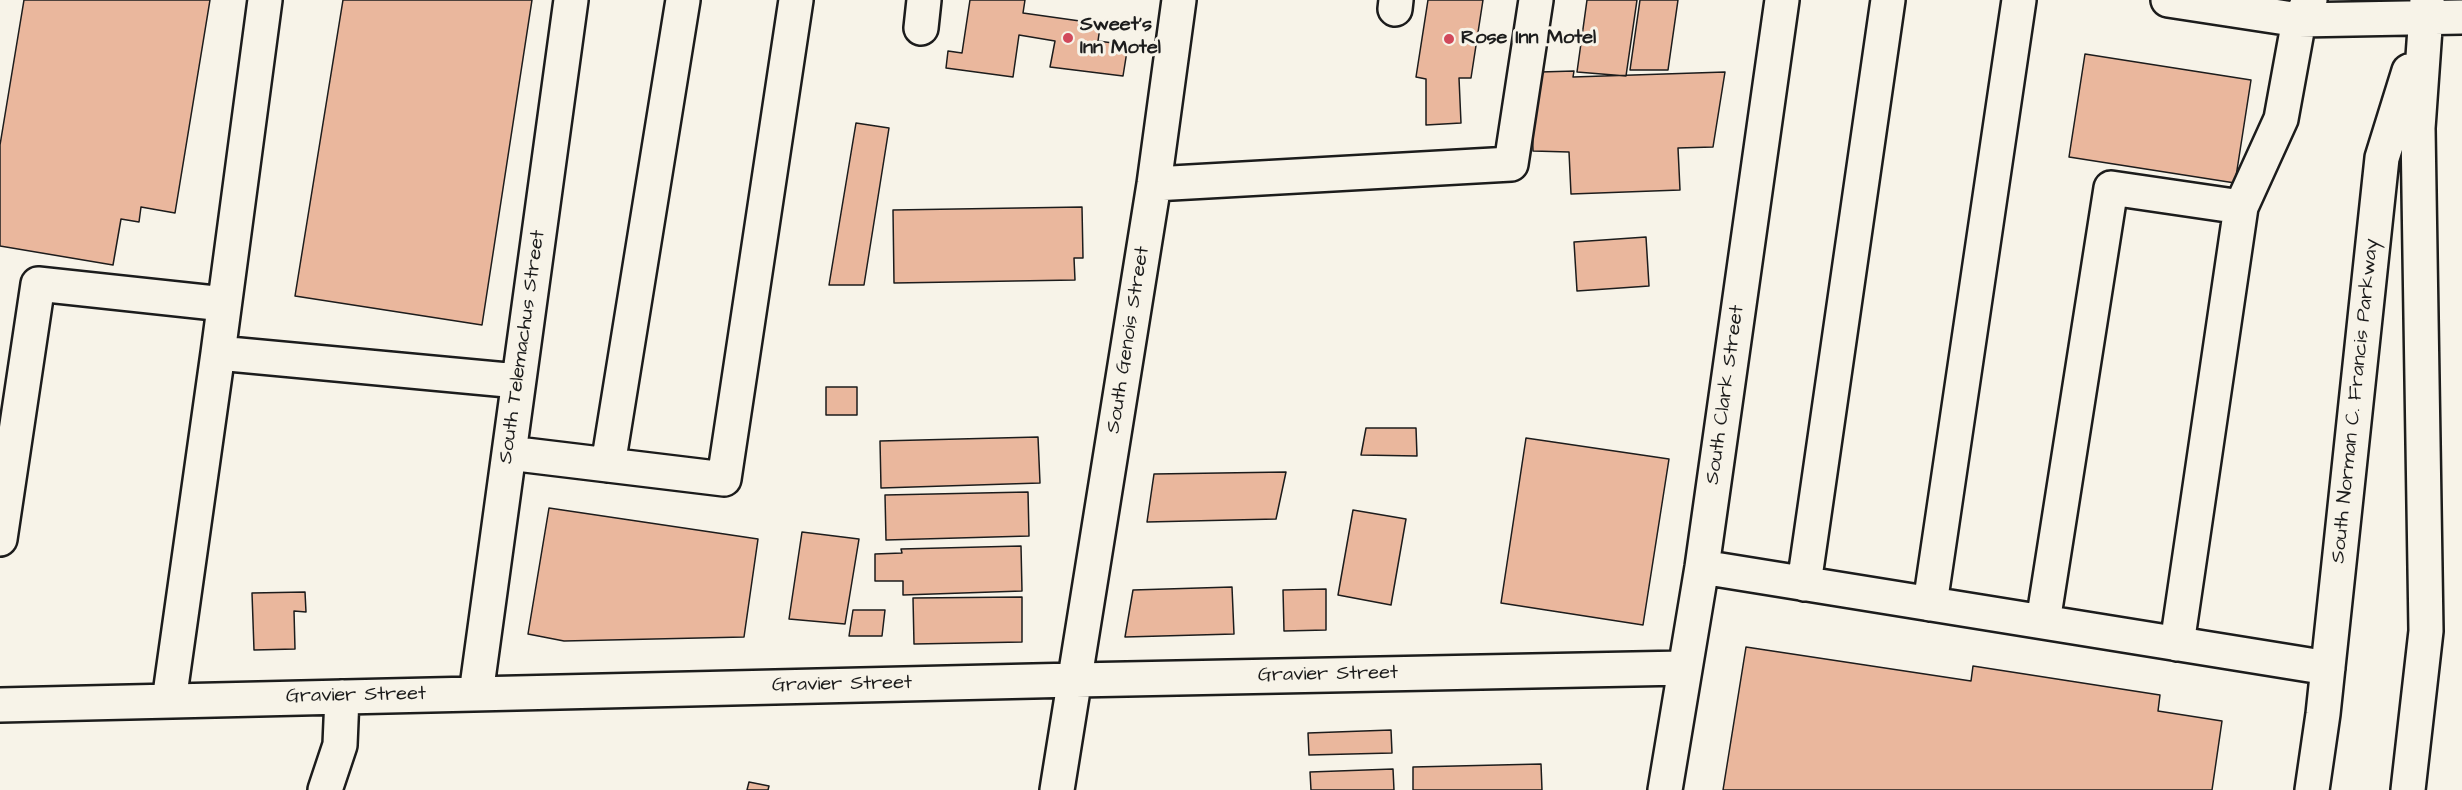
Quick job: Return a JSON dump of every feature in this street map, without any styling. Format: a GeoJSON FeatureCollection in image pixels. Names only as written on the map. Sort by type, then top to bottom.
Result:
{"type":"FeatureCollection","features":[{"type":"Feature","properties":{"kind":"street"},"geometry":{"type":"LineString","coordinates":[[169,701],[265,0]]}},
{"type":"Feature","properties":{"kind":"street","name":"South Telemachus Street"},"geometry":{"type":"LineString","coordinates":[[476,694],[570,0]]}},
{"type":"Feature","properties":{"kind":"street"},"geometry":{"type":"LineString","coordinates":[[608,465],[682,0]]}},
{"type":"Feature","properties":{"kind":"street"},"geometry":{"type":"LineString","coordinates":[[509,453],[724,479],[796,0]]}},
{"type":"Feature","properties":{"kind":"street","name":"South Genois Street"},"geometry":{"type":"LineString","coordinates":[[1057,790],[1154,184],[1179,0]]}},
{"type":"Feature","properties":{"kind":"street"},"geometry":{"type":"LineString","coordinates":[[1154,184],[1511,164],[1536,0]]}},
{"type":"Feature","properties":{"kind":"street","name":"South Clark Street"},"geometry":{"type":"LineString","coordinates":[[1665,790],[1702,567],[1782,0]]}},
{"type":"Feature","properties":{"kind":"street"},"geometry":{"type":"LineString","coordinates":[[1804,584],[1888,0]]}},
{"type":"Feature","properties":{"kind":"street"},"geometry":{"type":"LineString","coordinates":[[1930,604],[2019,0]]}},
{"type":"Feature","properties":{"kind":"street"},"geometry":{"type":"LineString","coordinates":[[2181,1],[2305,10],[2426,9],[2462,17]]}},
{"type":"Feature","properties":{"kind":"street"},"geometry":{"type":"LineString","coordinates":[[2408,790],[2426,631],[2418,128],[2426,9]]}},
{"type":"Feature","properties":{"kind":"street","name":"South Norman C. Francis Parkway"},"geometry":{"type":"LineString","coordinates":[[2312,790],[2328,668],[2382,158],[2426,9]]}},
{"type":"Feature","properties":{"kind":"street"},"geometry":{"type":"LineString","coordinates":[[2176,644],[2241,207],[2281,119],[2305,10]]}},
{"type":"Feature","properties":{"kind":"street"},"geometry":{"type":"LineString","coordinates":[[2043,622],[2111,188],[2241,207]]}},
{"type":"Feature","properties":{"kind":"street"},"geometry":{"type":"LineString","coordinates":[[0,539],[38,284],[224,304]]}},
{"type":"Feature","properties":{"kind":"street"},"geometry":{"type":"LineString","coordinates":[[218,353],[518,381]]}},
{"type":"Feature","properties":{"kind":"street"},"geometry":{"type":"LineString","coordinates":[[1702,567],[2328,668]]}},
{"type":"Feature","properties":{"kind":"street","name":"Gravier Street"},"geometry":{"type":"LineString","coordinates":[[0,705],[1684,668]]}},
{"type":"Feature","properties":{"kind":"street"},"geometry":{"type":"LineString","coordinates":[[325,790],[340,744],[342,697]]}},
{"type":"Feature","properties":{"kind":"building"},"geometry":{"type":"Polygon","coordinates":[[[24,0],[210,0],[175,213],[141,207],[139,222],[121,219],[113,265],[0,246],[0,145],[24,0]]]}},
{"type":"Feature","properties":{"kind":"building"},"geometry":{"type":"Polygon","coordinates":[[[343,0],[532,0],[482,325],[295,296],[343,0]]]}},
{"type":"Feature","properties":{"kind":"building","name":"Sweet's Inn Motel"},"geometry":{"type":"Polygon","coordinates":[[[970,0],[1025,0],[1023,13],[1080,21],[1079,24],[1100,27],[1098,41],[1128,45],[1123,76],[1050,67],[1055,41],[1019,35],[1013,77],[946,68],[948,51],[962,53],[970,0]]]}},
{"type":"Feature","properties":{"kind":"building","name":"Rose Inn Motel"},"geometry":{"type":"Polygon","coordinates":[[[1428,0],[1483,0],[1471,78],[1459,78],[1461,123],[1426,125],[1426,79],[1416,77],[1428,0]]]}},
{"type":"Feature","properties":{"kind":"building"},"geometry":{"type":"Polygon","coordinates":[[[1587,0],[1637,0],[1626,76],[1577,72],[1587,0]]]}},
{"type":"Feature","properties":{"kind":"building"},"geometry":{"type":"Polygon","coordinates":[[[1640,0],[1678,0],[1668,70],[1630,70],[1640,0]]]}},
{"type":"Feature","properties":{"kind":"building"},"geometry":{"type":"Polygon","coordinates":[[[2085,54],[2251,80],[2235,183],[2069,157],[2085,54]]]}},
{"type":"Feature","properties":{"kind":"building"},"geometry":{"type":"Polygon","coordinates":[[[1574,71],[1573,77],[1725,72],[1713,147],[1678,148],[1680,190],[1571,194],[1569,152],[1533,151],[1531,76],[1541,76],[1540,72],[1574,71]]]}},
{"type":"Feature","properties":{"kind":"building"},"geometry":{"type":"Polygon","coordinates":[[[856,123],[889,128],[864,285],[829,285],[856,123]]]}},
{"type":"Feature","properties":{"kind":"building"},"geometry":{"type":"Polygon","coordinates":[[[1082,207],[1083,258],[1074,258],[1075,280],[894,283],[893,210],[1082,207]]]}},
{"type":"Feature","properties":{"kind":"building"},"geometry":{"type":"Polygon","coordinates":[[[1646,237],[1649,286],[1577,291],[1574,242],[1646,237]]]}},
{"type":"Feature","properties":{"kind":"building"},"geometry":{"type":"Polygon","coordinates":[[[826,387],[857,387],[857,415],[826,415],[826,387]]]}},
{"type":"Feature","properties":{"kind":"building"},"geometry":{"type":"Polygon","coordinates":[[[1366,428],[1416,428],[1417,456],[1361,455],[1366,428]]]}},
{"type":"Feature","properties":{"kind":"building"},"geometry":{"type":"Polygon","coordinates":[[[1038,437],[1040,483],[881,488],[880,441],[1038,437]]]}},
{"type":"Feature","properties":{"kind":"building"},"geometry":{"type":"Polygon","coordinates":[[[1526,438],[1669,459],[1643,625],[1501,603],[1526,438]]]}},
{"type":"Feature","properties":{"kind":"building"},"geometry":{"type":"Polygon","coordinates":[[[1286,472],[1276,519],[1147,522],[1154,474],[1286,472]]]}},
{"type":"Feature","properties":{"kind":"building"},"geometry":{"type":"Polygon","coordinates":[[[1028,492],[1029,536],[886,540],[885,495],[1028,492]]]}},
{"type":"Feature","properties":{"kind":"building"},"geometry":{"type":"Polygon","coordinates":[[[549,508],[758,539],[744,637],[564,641],[528,634],[549,508]]]}},
{"type":"Feature","properties":{"kind":"building"},"geometry":{"type":"Polygon","coordinates":[[[1353,510],[1406,519],[1391,605],[1338,595],[1353,510]]]}},
{"type":"Feature","properties":{"kind":"building"},"geometry":{"type":"Polygon","coordinates":[[[802,532],[859,539],[845,624],[789,619],[802,532]]]}},
{"type":"Feature","properties":{"kind":"building"},"geometry":{"type":"Polygon","coordinates":[[[1021,546],[1022,591],[903,595],[903,581],[875,581],[875,554],[902,553],[901,549],[1021,546]]]}},
{"type":"Feature","properties":{"kind":"building"},"geometry":{"type":"Polygon","coordinates":[[[1232,587],[1234,634],[1125,637],[1133,590],[1232,587]]]}},
{"type":"Feature","properties":{"kind":"building"},"geometry":{"type":"Polygon","coordinates":[[[1326,589],[1326,630],[1284,631],[1283,590],[1326,589]]]}},
{"type":"Feature","properties":{"kind":"building"},"geometry":{"type":"Polygon","coordinates":[[[305,592],[306,612],[294,611],[295,649],[254,650],[252,593],[305,592]]]}},
{"type":"Feature","properties":{"kind":"building"},"geometry":{"type":"Polygon","coordinates":[[[1022,597],[1022,642],[914,644],[913,598],[1022,597]]]}},
{"type":"Feature","properties":{"kind":"building"},"geometry":{"type":"Polygon","coordinates":[[[853,610],[885,610],[882,636],[849,636],[853,610]]]}},
{"type":"Feature","properties":{"kind":"building"},"geometry":{"type":"Polygon","coordinates":[[[1746,647],[1971,681],[1973,666],[2160,695],[2158,711],[2222,721],[2212,790],[1723,790],[1746,647]]]}},
{"type":"Feature","properties":{"kind":"building"},"geometry":{"type":"Polygon","coordinates":[[[1391,730],[1392,753],[1309,755],[1308,733],[1391,730]]]}},
{"type":"Feature","properties":{"kind":"building"},"geometry":{"type":"Polygon","coordinates":[[[1541,764],[1542,790],[1413,790],[1413,767],[1541,764]]]}},
{"type":"Feature","properties":{"kind":"building"},"geometry":{"type":"Polygon","coordinates":[[[1393,769],[1394,790],[1311,790],[1310,772],[1393,769]]]}},
{"type":"Feature","properties":{"kind":"building"},"geometry":{"type":"Polygon","coordinates":[[[749,782],[769,786],[768,790],[747,790],[749,782]]]}},
{"type":"Feature","properties":{"kind":"place","name":"Sweet's Inn Motel"},"geometry":{"type":"Point","coordinates":[1068,38]}},
{"type":"Feature","properties":{"kind":"place","name":"Rose Inn Motel"},"geometry":{"type":"Point","coordinates":[1449,39]}}]}
